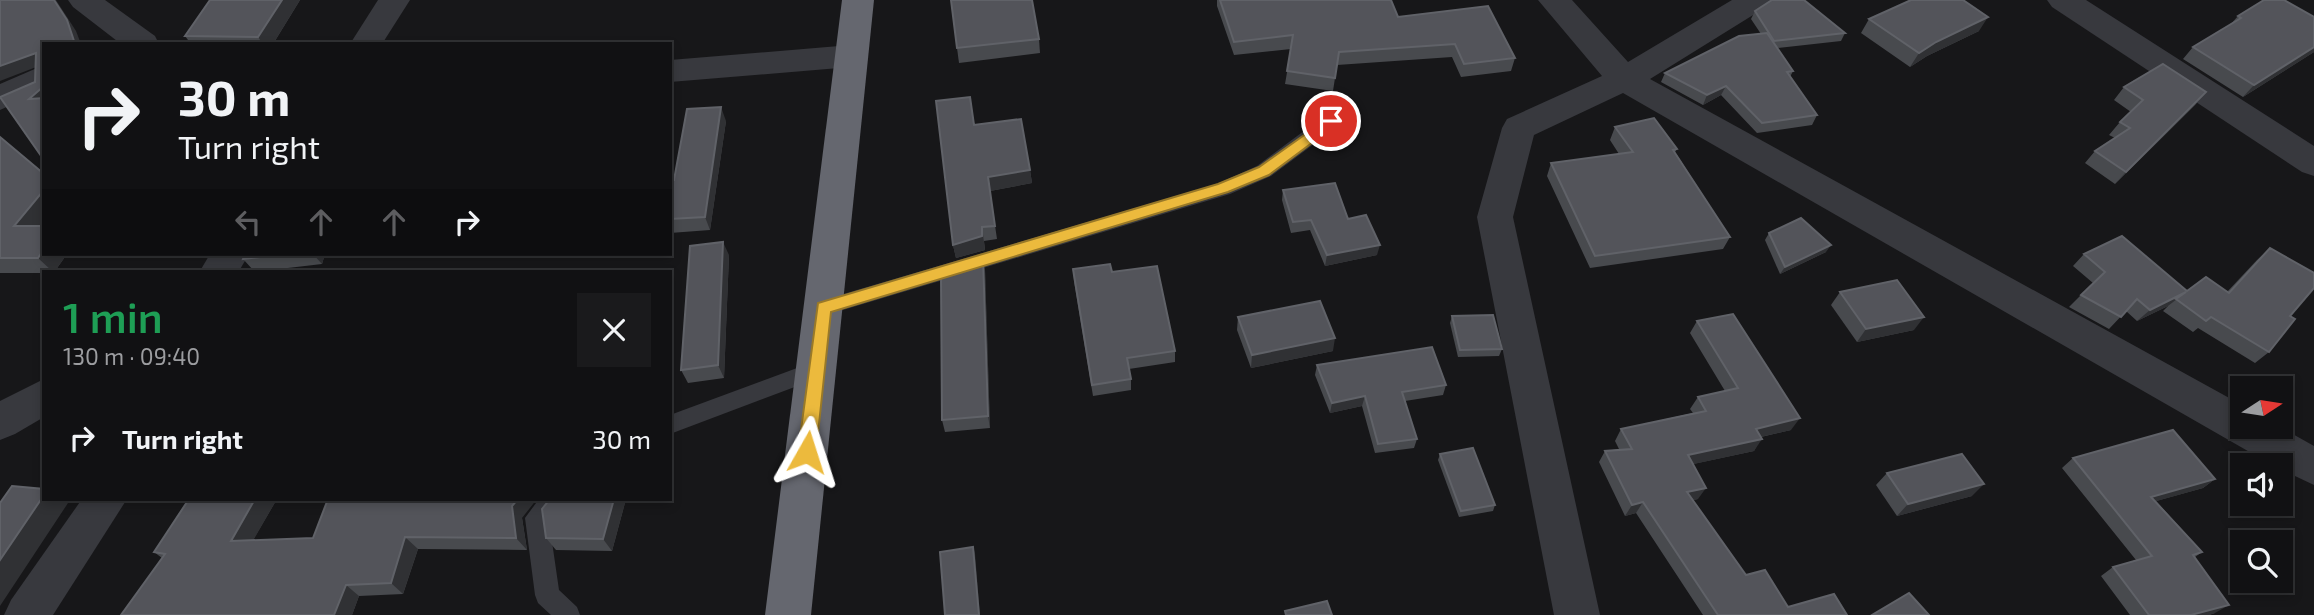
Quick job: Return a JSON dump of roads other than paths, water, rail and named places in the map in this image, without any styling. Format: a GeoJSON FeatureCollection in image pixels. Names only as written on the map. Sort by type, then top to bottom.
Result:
{"type":"FeatureCollection","features":[{"type":"Feature","properties":{"kind":"highway"},"geometry":{"type":"LineString","coordinates":[[788,615],[858,0]]}},
{"type":"Feature","properties":{"kind":"street"},"geometry":{"type":"LineString","coordinates":[[84,0],[128,41]]}},
{"type":"Feature","properties":{"kind":"street"},"geometry":{"type":"LineString","coordinates":[[367,42],[394,0]]}},
{"type":"Feature","properties":{"kind":"street"},"geometry":{"type":"LineString","coordinates":[[1554,0],[1624,79],[2230,420]]}},
{"type":"Feature","properties":{"kind":"street"},"geometry":{"type":"LineString","coordinates":[[1577,615],[1496,217],[1519,128],[1624,79],[1755,0]]}},
{"type":"Feature","properties":{"kind":"street"},"geometry":{"type":"LineString","coordinates":[[2063,0],[2314,163]]}},
{"type":"Feature","properties":{"kind":"street"},"geometry":{"type":"LineString","coordinates":[[672,71],[851,56]]}},
{"type":"Feature","properties":{"kind":"street"},"geometry":{"type":"LineString","coordinates":[[0,98],[42,77]]}},
{"type":"Feature","properties":{"kind":"street"},"geometry":{"type":"LineString","coordinates":[[0,422],[42,397]]}},
{"type":"Feature","properties":{"kind":"street"},"geometry":{"type":"LineString","coordinates":[[2264,439],[2314,467]]}},
{"type":"Feature","properties":{"kind":"street"},"geometry":{"type":"LineString","coordinates":[[27,615],[105,501]]}},
{"type":"Feature","properties":{"kind":"lane"},"geometry":{"type":"LineString","coordinates":[[823,308],[1223,188],[1264,171],[1331,121]]}},
{"type":"Feature","properties":{"kind":"lane"},"geometry":{"type":"LineString","coordinates":[[672,424],[816,370]]}},
{"type":"Feature","properties":{"kind":"lane"},"geometry":{"type":"LineString","coordinates":[[552,501],[537,518],[547,595],[568,615]]}}]}
